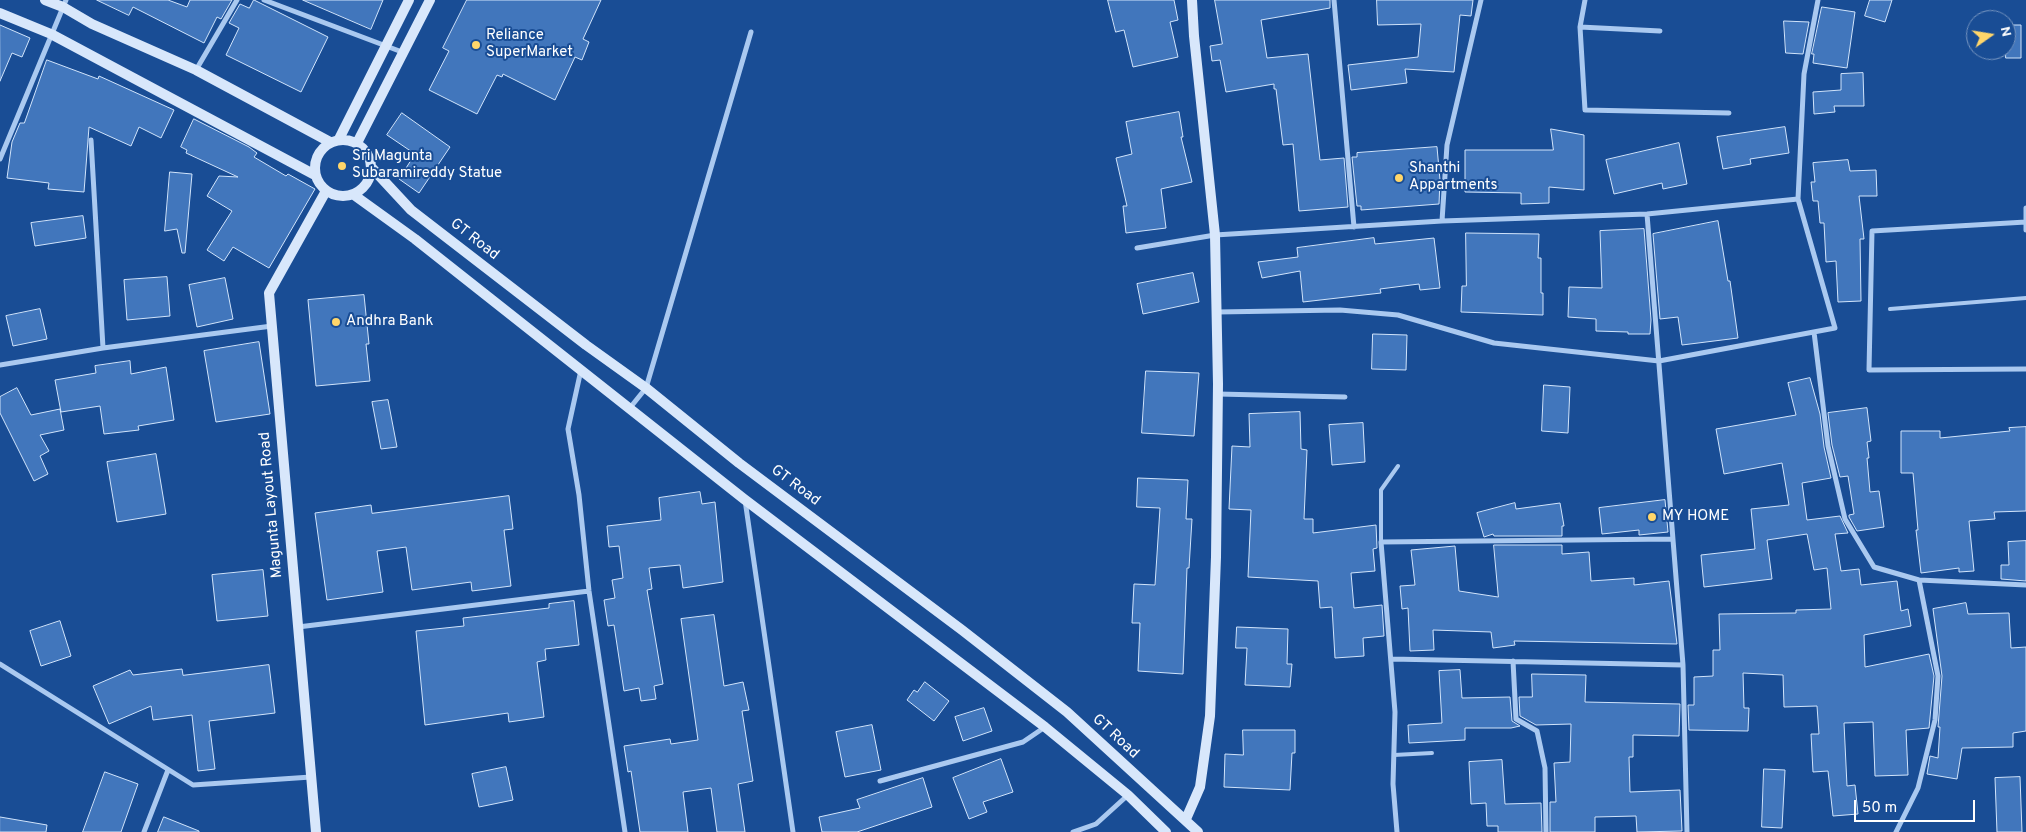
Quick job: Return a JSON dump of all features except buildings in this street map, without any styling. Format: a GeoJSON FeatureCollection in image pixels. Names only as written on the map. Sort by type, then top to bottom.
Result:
{"type":"FeatureCollection","features":[{"type":"Feature","properties":{"kind":"main road"},"geometry":{"type":"LineString","coordinates":[[45,0],[65,4],[92,24],[196,70],[334,141]]}},
{"type":"Feature","properties":{"kind":"main road"},"geometry":{"type":"LineString","coordinates":[[334,141],[410,0]]}},
{"type":"Feature","properties":{"kind":"main road"},"geometry":{"type":"LineString","coordinates":[[357,143],[430,0]]}},
{"type":"Feature","properties":{"kind":"main road"},"geometry":{"type":"LineString","coordinates":[[1186,819],[1200,787],[1210,716],[1216,557],[1218,394],[1215,235],[1194,36],[1192,0]]}},
{"type":"Feature","properties":{"kind":"main road"},"geometry":{"type":"LineString","coordinates":[[0,13],[51,34],[316,175]]}},
{"type":"Feature","properties":{"kind":"main road"},"geometry":{"type":"LineString","coordinates":[[348,140],[357,143],[368,153],[372,168],[367,184],[354,195],[344,197],[326,191],[319,184],[316,175],[315,165],[317,156],[323,148],[334,141],[348,140]]}},
{"type":"Feature","properties":{"kind":"main road","name":"GT Road"},"geometry":{"type":"LineString","coordinates":[[372,168],[412,210],[586,345],[646,388],[739,463],[962,630],[1067,712],[1198,832]]}},
{"type":"Feature","properties":{"kind":"main road","name":"Magunta Layout Road"},"geometry":{"type":"LineString","coordinates":[[316,832],[268,293],[326,191]]}},
{"type":"Feature","properties":{"kind":"main road"},"geometry":{"type":"LineString","coordinates":[[354,195],[415,239],[744,499],[1045,727],[1128,795],[1166,832]]}},
{"type":"Feature","properties":{"kind":"street"},"geometry":{"type":"LineString","coordinates":[[196,70],[237,0]]}},
{"type":"Feature","properties":{"kind":"street"},"geometry":{"type":"LineString","coordinates":[[264,0],[402,52]]}},
{"type":"Feature","properties":{"kind":"street"},"geometry":{"type":"LineString","coordinates":[[1334,0],[1354,226]]}},
{"type":"Feature","properties":{"kind":"street"},"geometry":{"type":"LineString","coordinates":[[1442,221],[1446,145],[1480,0]]}},
{"type":"Feature","properties":{"kind":"street"},"geometry":{"type":"LineString","coordinates":[[1586,0],[1580,27],[1585,110],[1729,113]]}},
{"type":"Feature","properties":{"kind":"street"},"geometry":{"type":"LineString","coordinates":[[1217,312],[1340,310],[1398,315],[1494,343],[1659,361],[1835,328],[1798,199],[1804,74],[1818,0]]}},
{"type":"Feature","properties":{"kind":"street"},"geometry":{"type":"LineString","coordinates":[[0,159],[65,4]]}},
{"type":"Feature","properties":{"kind":"street"},"geometry":{"type":"LineString","coordinates":[[1580,27],[1660,31]]}},
{"type":"Feature","properties":{"kind":"street"},"geometry":{"type":"LineString","coordinates":[[629,409],[646,388],[752,32]]}},
{"type":"Feature","properties":{"kind":"street"},"geometry":{"type":"LineString","coordinates":[[91,140],[103,348]]}},
{"type":"Feature","properties":{"kind":"street"},"geometry":{"type":"LineString","coordinates":[[1136,248],[1215,235],[1442,221],[1647,214],[1798,199]]}},
{"type":"Feature","properties":{"kind":"street"},"geometry":{"type":"LineString","coordinates":[[2026,208],[2026,230]]}},
{"type":"Feature","properties":{"kind":"street"},"geometry":{"type":"LineString","coordinates":[[1647,214],[1683,665],[1687,832]]}},
{"type":"Feature","properties":{"kind":"street"},"geometry":{"type":"LineString","coordinates":[[2025,222],[1872,231],[1869,370],[2026,369]]}},
{"type":"Feature","properties":{"kind":"street"},"geometry":{"type":"LineString","coordinates":[[0,365],[103,348],[272,326]]}},
{"type":"Feature","properties":{"kind":"street"},"geometry":{"type":"LineString","coordinates":[[1814,332],[1828,446],[1845,519],[1874,567],[1919,580],[2026,585]]}},
{"type":"Feature","properties":{"kind":"street"},"geometry":{"type":"LineString","coordinates":[[580,370],[568,429],[579,495],[589,591],[625,832]]}},
{"type":"Feature","properties":{"kind":"street"},"geometry":{"type":"LineString","coordinates":[[1218,394],[1345,397]]}},
{"type":"Feature","properties":{"kind":"street"},"geometry":{"type":"LineString","coordinates":[[744,499],[793,832]]}},
{"type":"Feature","properties":{"kind":"street"},"geometry":{"type":"LineString","coordinates":[[1397,832],[1393,784],[1394,712],[1381,542],[1673,539]]}},
{"type":"Feature","properties":{"kind":"street"},"geometry":{"type":"LineString","coordinates":[[1896,832],[1918,788],[1935,720],[1938,676],[1919,580]]}},
{"type":"Feature","properties":{"kind":"street"},"geometry":{"type":"LineString","coordinates":[[298,627],[589,591]]}},
{"type":"Feature","properties":{"kind":"street"},"geometry":{"type":"LineString","coordinates":[[1391,659],[1683,665]]}},
{"type":"Feature","properties":{"kind":"street"},"geometry":{"type":"LineString","coordinates":[[1513,662],[1516,719],[1536,731],[1545,768],[1546,832]]}},
{"type":"Feature","properties":{"kind":"street"},"geometry":{"type":"LineString","coordinates":[[0,664],[193,785],[311,777]]}},
{"type":"Feature","properties":{"kind":"street"},"geometry":{"type":"LineString","coordinates":[[880,780],[1023,742],[1045,727]]}},
{"type":"Feature","properties":{"kind":"street"},"geometry":{"type":"LineString","coordinates":[[144,832],[168,770]]}},
{"type":"Feature","properties":{"kind":"street"},"geometry":{"type":"LineString","coordinates":[[1073,832],[1096,824],[1128,795]]}},
{"type":"Feature","properties":{"kind":"lane"},"geometry":{"type":"LineString","coordinates":[[1890,309],[2026,298]]}},
{"type":"Feature","properties":{"kind":"lane"},"geometry":{"type":"LineString","coordinates":[[1381,542],[1381,490],[1398,466]]}},
{"type":"Feature","properties":{"kind":"lane"},"geometry":{"type":"LineString","coordinates":[[1394,755],[1432,753]]}},
{"type":"Feature","properties":{"kind":"place","name":"Reliance SuperMarket"},"geometry":{"type":"Point","coordinates":[476,45]}},
{"type":"Feature","properties":{"kind":"place","name":"Sri Magunta Subaramireddy Statue"},"geometry":{"type":"Point","coordinates":[342,166]}},
{"type":"Feature","properties":{"kind":"place","name":"Shanthi Appartments"},"geometry":{"type":"Point","coordinates":[1399,178]}},
{"type":"Feature","properties":{"kind":"place","name":"Andhra Bank"},"geometry":{"type":"Point","coordinates":[336,322]}},
{"type":"Feature","properties":{"kind":"place","name":"MY HOME"},"geometry":{"type":"Point","coordinates":[1652,517]}}]}
